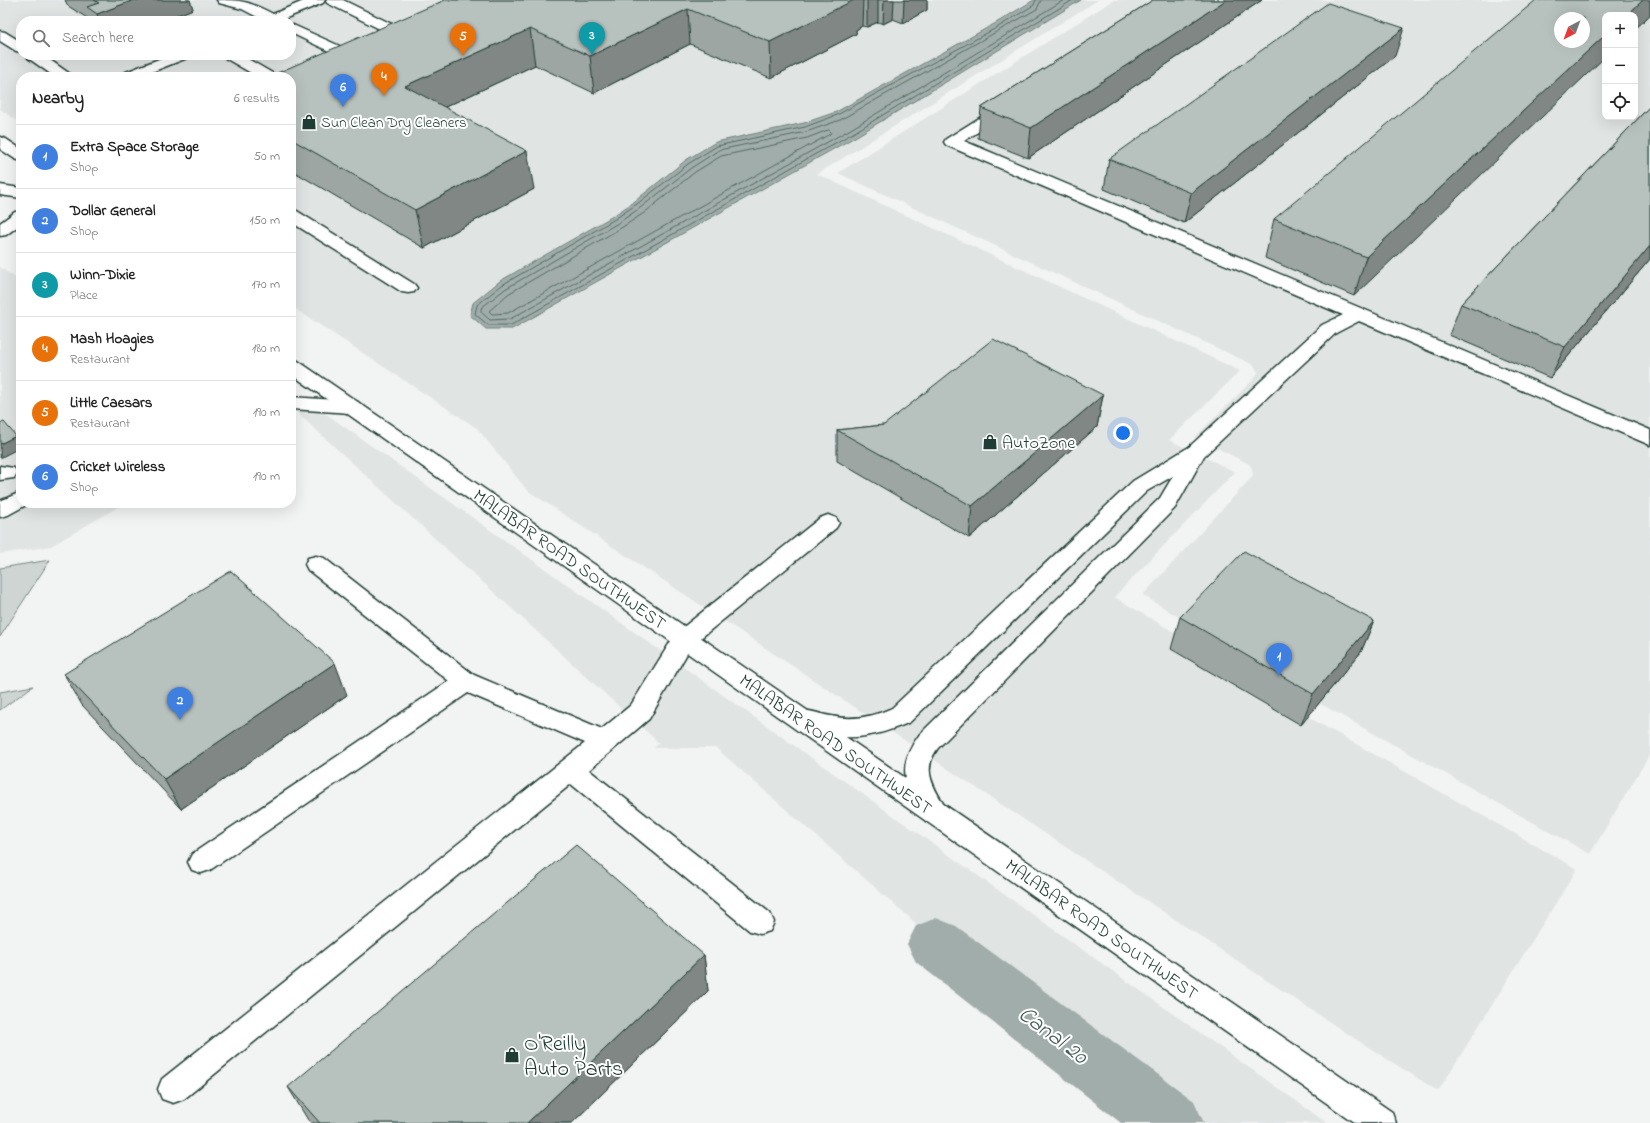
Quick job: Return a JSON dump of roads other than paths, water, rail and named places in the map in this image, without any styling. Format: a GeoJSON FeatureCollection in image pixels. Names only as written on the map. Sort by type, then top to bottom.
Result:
{"type":"FeatureCollection","features":[{"type":"Feature","properties":{"kind":"main road"},"geometry":{"type":"LineString","coordinates":[[224,0],[247,6],[265,16]]}},
{"type":"Feature","properties":{"kind":"main road"},"geometry":{"type":"LineString","coordinates":[[281,16],[318,0]]}},
{"type":"Feature","properties":{"kind":"main road"},"geometry":{"type":"LineString","coordinates":[[332,0],[409,38]]}},
{"type":"Feature","properties":{"kind":"main road"},"geometry":{"type":"LineString","coordinates":[[296,30],[359,60]]}},
{"type":"Feature","properties":{"kind":"main road"},"geometry":{"type":"LineString","coordinates":[[395,44],[424,32]]}},
{"type":"Feature","properties":{"kind":"main road"},"geometry":{"type":"LineString","coordinates":[[0,35],[16,45]]}},
{"type":"Feature","properties":{"kind":"main road"},"geometry":{"type":"LineString","coordinates":[[346,66],[374,54]]}},
{"type":"Feature","properties":{"kind":"main road"},"geometry":{"type":"LineString","coordinates":[[40,60],[58,72]]}},
{"type":"Feature","properties":{"kind":"main road"},"geometry":{"type":"LineString","coordinates":[[150,72],[173,60]]}},
{"type":"Feature","properties":{"kind":"main road"},"geometry":{"type":"LineString","coordinates":[[239,60],[260,72]]}},
{"type":"Feature","properties":{"kind":"main road"},"geometry":{"type":"LineString","coordinates":[[1019,99],[952,142],[1650,438]]}},
{"type":"Feature","properties":{"kind":"main road"},"geometry":{"type":"LineString","coordinates":[[0,142],[16,153]]}},
{"type":"Feature","properties":{"kind":"main road"},"geometry":{"type":"LineString","coordinates":[[0,190],[16,192]]}},
{"type":"Feature","properties":{"kind":"main road"},"geometry":{"type":"LineString","coordinates":[[0,212],[16,207]]}},
{"type":"Feature","properties":{"kind":"main road"},"geometry":{"type":"LineString","coordinates":[[296,218],[408,288]]}},
{"type":"Feature","properties":{"kind":"main road"},"geometry":{"type":"LineString","coordinates":[[0,231],[16,220]]}},
{"type":"Feature","properties":{"kind":"main road"},"geometry":{"type":"LineString","coordinates":[[797,718],[834,728],[860,729],[883,724],[901,715],[1140,486],[1196,452],[1329,329],[1359,314]]}},
{"type":"Feature","properties":{"kind":"main road","name":"MALABAR ROAD SOUTHWEST"},"geometry":{"type":"LineString","coordinates":[[296,369],[1381,1123]]}},
{"type":"Feature","properties":{"kind":"main road"},"geometry":{"type":"LineString","coordinates":[[296,403],[351,407]]}},
{"type":"Feature","properties":{"kind":"main road"},"geometry":{"type":"LineString","coordinates":[[935,813],[922,793],[916,776],[920,754],[929,741],[1168,503],[1196,452]]}},
{"type":"Feature","properties":{"kind":"main road"},"geometry":{"type":"LineString","coordinates":[[0,510],[16,502]]}},
{"type":"Feature","properties":{"kind":"main road"},"geometry":{"type":"LineString","coordinates":[[173,1089],[571,770],[640,712],[684,639],[828,523]]}},
{"type":"Feature","properties":{"kind":"main road"},"geometry":{"type":"LineString","coordinates":[[316,564],[466,682],[605,742]]}},
{"type":"Feature","properties":{"kind":"main road"},"geometry":{"type":"LineString","coordinates":[[201,862],[466,682]]}},
{"type":"Feature","properties":{"kind":"main road"},"geometry":{"type":"LineString","coordinates":[[571,770],[760,922]]}},
{"type":"Feature","properties":{"kind":"water"},"geometry":{"type":"Polygon","coordinates":[[[1034,0],[1081,0],[855,137],[512,329],[486,329],[470,315],[473,303],[500,281],[613,216],[635,201],[686,160],[716,142],[804,123],[836,112],[996,23],[1034,0]]]}},
{"type":"Feature","properties":{"kind":"waterway","name":"Canal 20"},"geometry":{"type":"LineString","coordinates":[[936,944],[1172,1123]]}},
{"type":"Feature","properties":{"kind":"place","name":"Winn-Dixie"},"geometry":{"type":"Point","coordinates":[592,55]}},
{"type":"Feature","properties":{"kind":"place","name":"Little Caesars"},"geometry":{"type":"Point","coordinates":[463,56]}},
{"type":"Feature","properties":{"kind":"place","name":"Mash Hoagies"},"geometry":{"type":"Point","coordinates":[384,96]}},
{"type":"Feature","properties":{"kind":"place","name":"Cricket Wireless"},"geometry":{"type":"Point","coordinates":[343,107]}},
{"type":"Feature","properties":{"kind":"place","name":"Sun Clean Dry Cleaners"},"geometry":{"type":"Point","coordinates":[309,122]}},
{"type":"Feature","properties":{"kind":"place","name":"AutoZone"},"geometry":{"type":"Point","coordinates":[990,442]}},
{"type":"Feature","properties":{"kind":"place","name":"Extra Space Storage"},"geometry":{"type":"Point","coordinates":[1279,676]}},
{"type":"Feature","properties":{"kind":"place","name":"Dollar General"},"geometry":{"type":"Point","coordinates":[180,720]}},
{"type":"Feature","properties":{"kind":"place","name":"O'Reilly Auto Parts"},"geometry":{"type":"Point","coordinates":[512,1055]}}]}
